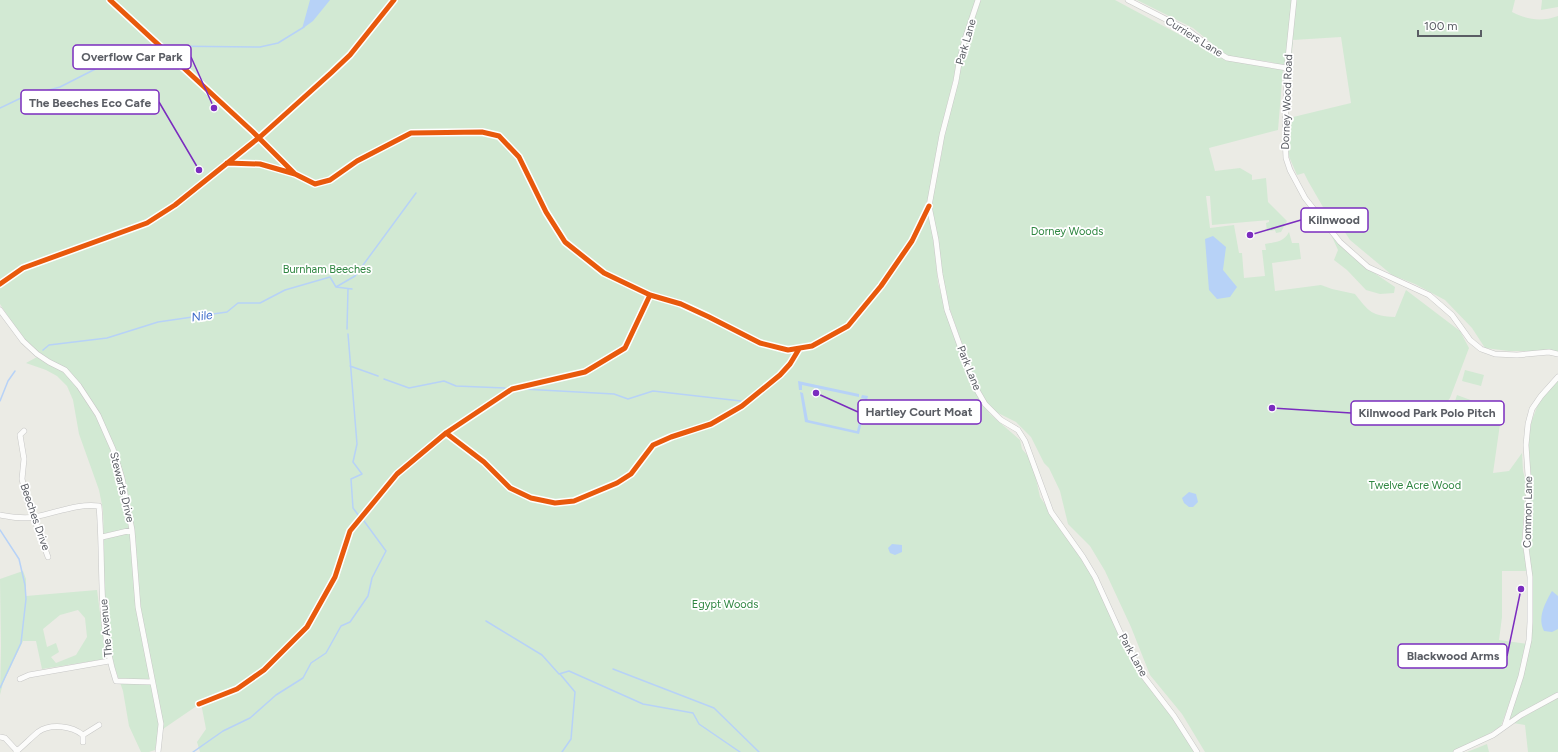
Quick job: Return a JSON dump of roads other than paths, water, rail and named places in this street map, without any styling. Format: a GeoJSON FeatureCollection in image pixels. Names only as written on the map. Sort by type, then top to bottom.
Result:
{"type":"FeatureCollection","features":[{"type":"Feature","properties":{"kind":"street","name":"Park Lane"},"geometry":{"type":"LineString","coordinates":[[978,0],[965,39],[942,135],[930,206],[947,310],[974,385],[985,404],[1001,420],[1018,430],[1025,441],[1035,464],[1051,512],[1083,557],[1095,577],[1120,632],[1144,677],[1174,716],[1197,752]]}},
{"type":"Feature","properties":{"kind":"street","name":"Curriers Lane"},"geometry":{"type":"LineString","coordinates":[[1128,0],[1189,31],[1227,58],[1287,68]]}},
{"type":"Feature","properties":{"kind":"street","name":"Dorney Wood Road"},"geometry":{"type":"LineString","coordinates":[[1294,0],[1287,68],[1285,136],[1286,158],[1290,170],[1305,198],[1340,242],[1368,267],[1430,295],[1452,315],[1470,340],[1481,349],[1494,354],[1517,355],[1549,352],[1558,354]]}},
{"type":"Feature","properties":{"kind":"street","name":"Stewarts Drive"},"geometry":{"type":"LineString","coordinates":[[0,310],[23,341],[37,354],[65,370],[79,386],[91,402],[113,449],[122,478],[132,530],[138,607],[161,724],[158,752]]}},
{"type":"Feature","properties":{"kind":"street","name":"Common Lane"},"geometry":{"type":"LineString","coordinates":[[1505,725],[1521,676],[1529,640],[1530,577],[1525,540],[1529,490],[1526,445],[1528,424],[1532,410],[1538,400],[1558,377]]}},
{"type":"Feature","properties":{"kind":"street","name":"Beeches Drive"},"geometry":{"type":"LineString","coordinates":[[24,431],[20,435],[24,459],[22,480],[26,496],[48,557]]}},
{"type":"Feature","properties":{"kind":"street","name":"The Avenue"},"geometry":{"type":"LineString","coordinates":[[0,515],[18,518],[34,517],[89,504],[99,506],[102,537],[104,632],[109,661],[116,681],[152,682]]}},
{"type":"Feature","properties":{"kind":"street"},"geometry":{"type":"LineString","coordinates":[[102,537],[132,530]]}},
{"type":"Feature","properties":{"kind":"street"},"geometry":{"type":"LineString","coordinates":[[20,679],[28,674],[109,661]]}},
{"type":"Feature","properties":{"kind":"street"},"geometry":{"type":"LineString","coordinates":[[1456,752],[1493,735],[1505,725],[1558,695]]}},
{"type":"Feature","properties":{"kind":"street"},"geometry":{"type":"LineString","coordinates":[[83,735],[99,725]]}},
{"type":"Feature","properties":{"kind":"street"},"geometry":{"type":"LineString","coordinates":[[0,737],[5,738],[16,752],[38,729],[63,727],[78,731],[83,735]]}},
{"type":"Feature","properties":{"kind":"street"},"geometry":{"type":"LineString","coordinates":[[83,735],[83,742]]}},
{"type":"Feature","properties":{"kind":"water"},"geometry":{"type":"Polygon","coordinates":[[[310,0],[330,0],[313,21],[302,29],[310,0]]]}},
{"type":"Feature","properties":{"kind":"water"},"geometry":{"type":"Polygon","coordinates":[[[1213,236],[1226,247],[1223,270],[1237,287],[1230,297],[1217,299],[1209,290],[1205,239],[1213,236]]]}},
{"type":"Feature","properties":{"kind":"water"},"geometry":{"type":"Polygon","coordinates":[[[798,381],[859,394],[859,397],[802,385],[802,390],[799,390],[798,381]]]}},
{"type":"Feature","properties":{"kind":"water"},"geometry":{"type":"Polygon","coordinates":[[[800,392],[803,393],[808,420],[857,431],[865,399],[861,398],[862,395],[868,396],[859,434],[805,422],[800,392]]]}},
{"type":"Feature","properties":{"kind":"water"},"geometry":{"type":"Polygon","coordinates":[[[1189,492],[1196,494],[1198,502],[1193,507],[1189,507],[1184,503],[1182,498],[1189,492]]]}},
{"type":"Feature","properties":{"kind":"water"},"geometry":{"type":"Polygon","coordinates":[[[892,544],[902,545],[902,552],[895,555],[890,553],[888,548],[892,544]]]}},
{"type":"Feature","properties":{"kind":"water"},"geometry":{"type":"Polygon","coordinates":[[[1552,591],[1558,596],[1558,629],[1552,632],[1544,631],[1541,621],[1543,611],[1552,591]]]}},
{"type":"Feature","properties":{"kind":"waterway"},"geometry":{"type":"LineString","coordinates":[[164,46],[260,47],[278,43],[304,27]]}},
{"type":"Feature","properties":{"kind":"waterway"},"geometry":{"type":"LineString","coordinates":[[0,108],[21,98],[60,87],[121,56],[155,46]]}},
{"type":"Feature","properties":{"kind":"waterway"},"geometry":{"type":"LineString","coordinates":[[336,287],[355,276],[416,193]]}},
{"type":"Feature","properties":{"kind":"waterway","name":"Nile"},"geometry":{"type":"LineString","coordinates":[[43,350],[49,345],[107,338],[158,322],[227,312],[238,303],[260,303],[285,290],[330,277],[336,287],[352,289]]}},
{"type":"Feature","properties":{"kind":"waterway"},"geometry":{"type":"LineString","coordinates":[[347,329],[348,289]]}},
{"type":"Feature","properties":{"kind":"waterway"},"geometry":{"type":"LineString","coordinates":[[348,334],[357,444],[353,462],[362,474],[351,479],[353,508],[359,516]]}},
{"type":"Feature","properties":{"kind":"waterway"},"geometry":{"type":"LineString","coordinates":[[350,366],[378,376]]}},
{"type":"Feature","properties":{"kind":"waterway"},"geometry":{"type":"LineString","coordinates":[[0,401],[8,381],[15,371]]}},
{"type":"Feature","properties":{"kind":"waterway"},"geometry":{"type":"LineString","coordinates":[[384,379],[409,388],[444,381],[456,386],[505,388]]}},
{"type":"Feature","properties":{"kind":"waterway"},"geometry":{"type":"LineString","coordinates":[[523,389],[614,394],[628,399],[653,391],[741,401]]}},
{"type":"Feature","properties":{"kind":"waterway"},"geometry":{"type":"LineString","coordinates":[[193,752],[223,731],[250,718],[276,695],[303,678],[311,663],[326,653],[341,626],[350,622],[368,596],[372,578],[386,551],[364,521]]}},
{"type":"Feature","properties":{"kind":"waterway"},"geometry":{"type":"LineString","coordinates":[[0,530],[19,559],[25,585],[26,599],[21,643],[0,688]]}},
{"type":"Feature","properties":{"kind":"waterway"},"geometry":{"type":"LineString","coordinates":[[486,621],[542,655],[559,674],[569,671],[643,704],[693,713],[699,724],[740,752]]}},
{"type":"Feature","properties":{"kind":"waterway"},"geometry":{"type":"LineString","coordinates":[[613,669],[714,708],[759,752]]}},
{"type":"Feature","properties":{"kind":"waterway"},"geometry":{"type":"LineString","coordinates":[[560,674],[575,692],[571,739],[562,752]]}},
{"type":"Feature","properties":{"kind":"place","name":"Overflow Car Park"},"geometry":{"type":"Point","coordinates":[214,108]}},
{"type":"Feature","properties":{"kind":"place","name":"The Beeches Eco Cafe"},"geometry":{"type":"Point","coordinates":[199,170]}},
{"type":"Feature","properties":{"kind":"place","name":"Kilnwood"},"geometry":{"type":"Point","coordinates":[1250,235]}},
{"type":"Feature","properties":{"kind":"place","name":"Hartley Court Moat"},"geometry":{"type":"Point","coordinates":[816,393]}},
{"type":"Feature","properties":{"kind":"place","name":"Kilnwood Park Polo Pitch"},"geometry":{"type":"Point","coordinates":[1272,408]}},
{"type":"Feature","properties":{"kind":"place","name":"Blackwood Arms"},"geometry":{"type":"Point","coordinates":[1521,589]}},
{"type":"Feature","properties":{"kind":"park label","name":"Dorney Woods"},"geometry":{"type":"Point","coordinates":[1067,231]}},
{"type":"Feature","properties":{"kind":"park label","name":"Burnham Beeches"},"geometry":{"type":"Point","coordinates":[327,269]}},
{"type":"Feature","properties":{"kind":"park label","name":"Twelve Acre Wood"},"geometry":{"type":"Point","coordinates":[1415,485]}},
{"type":"Feature","properties":{"kind":"park label","name":"Egypt Woods"},"geometry":{"type":"Point","coordinates":[725,604]}}]}
